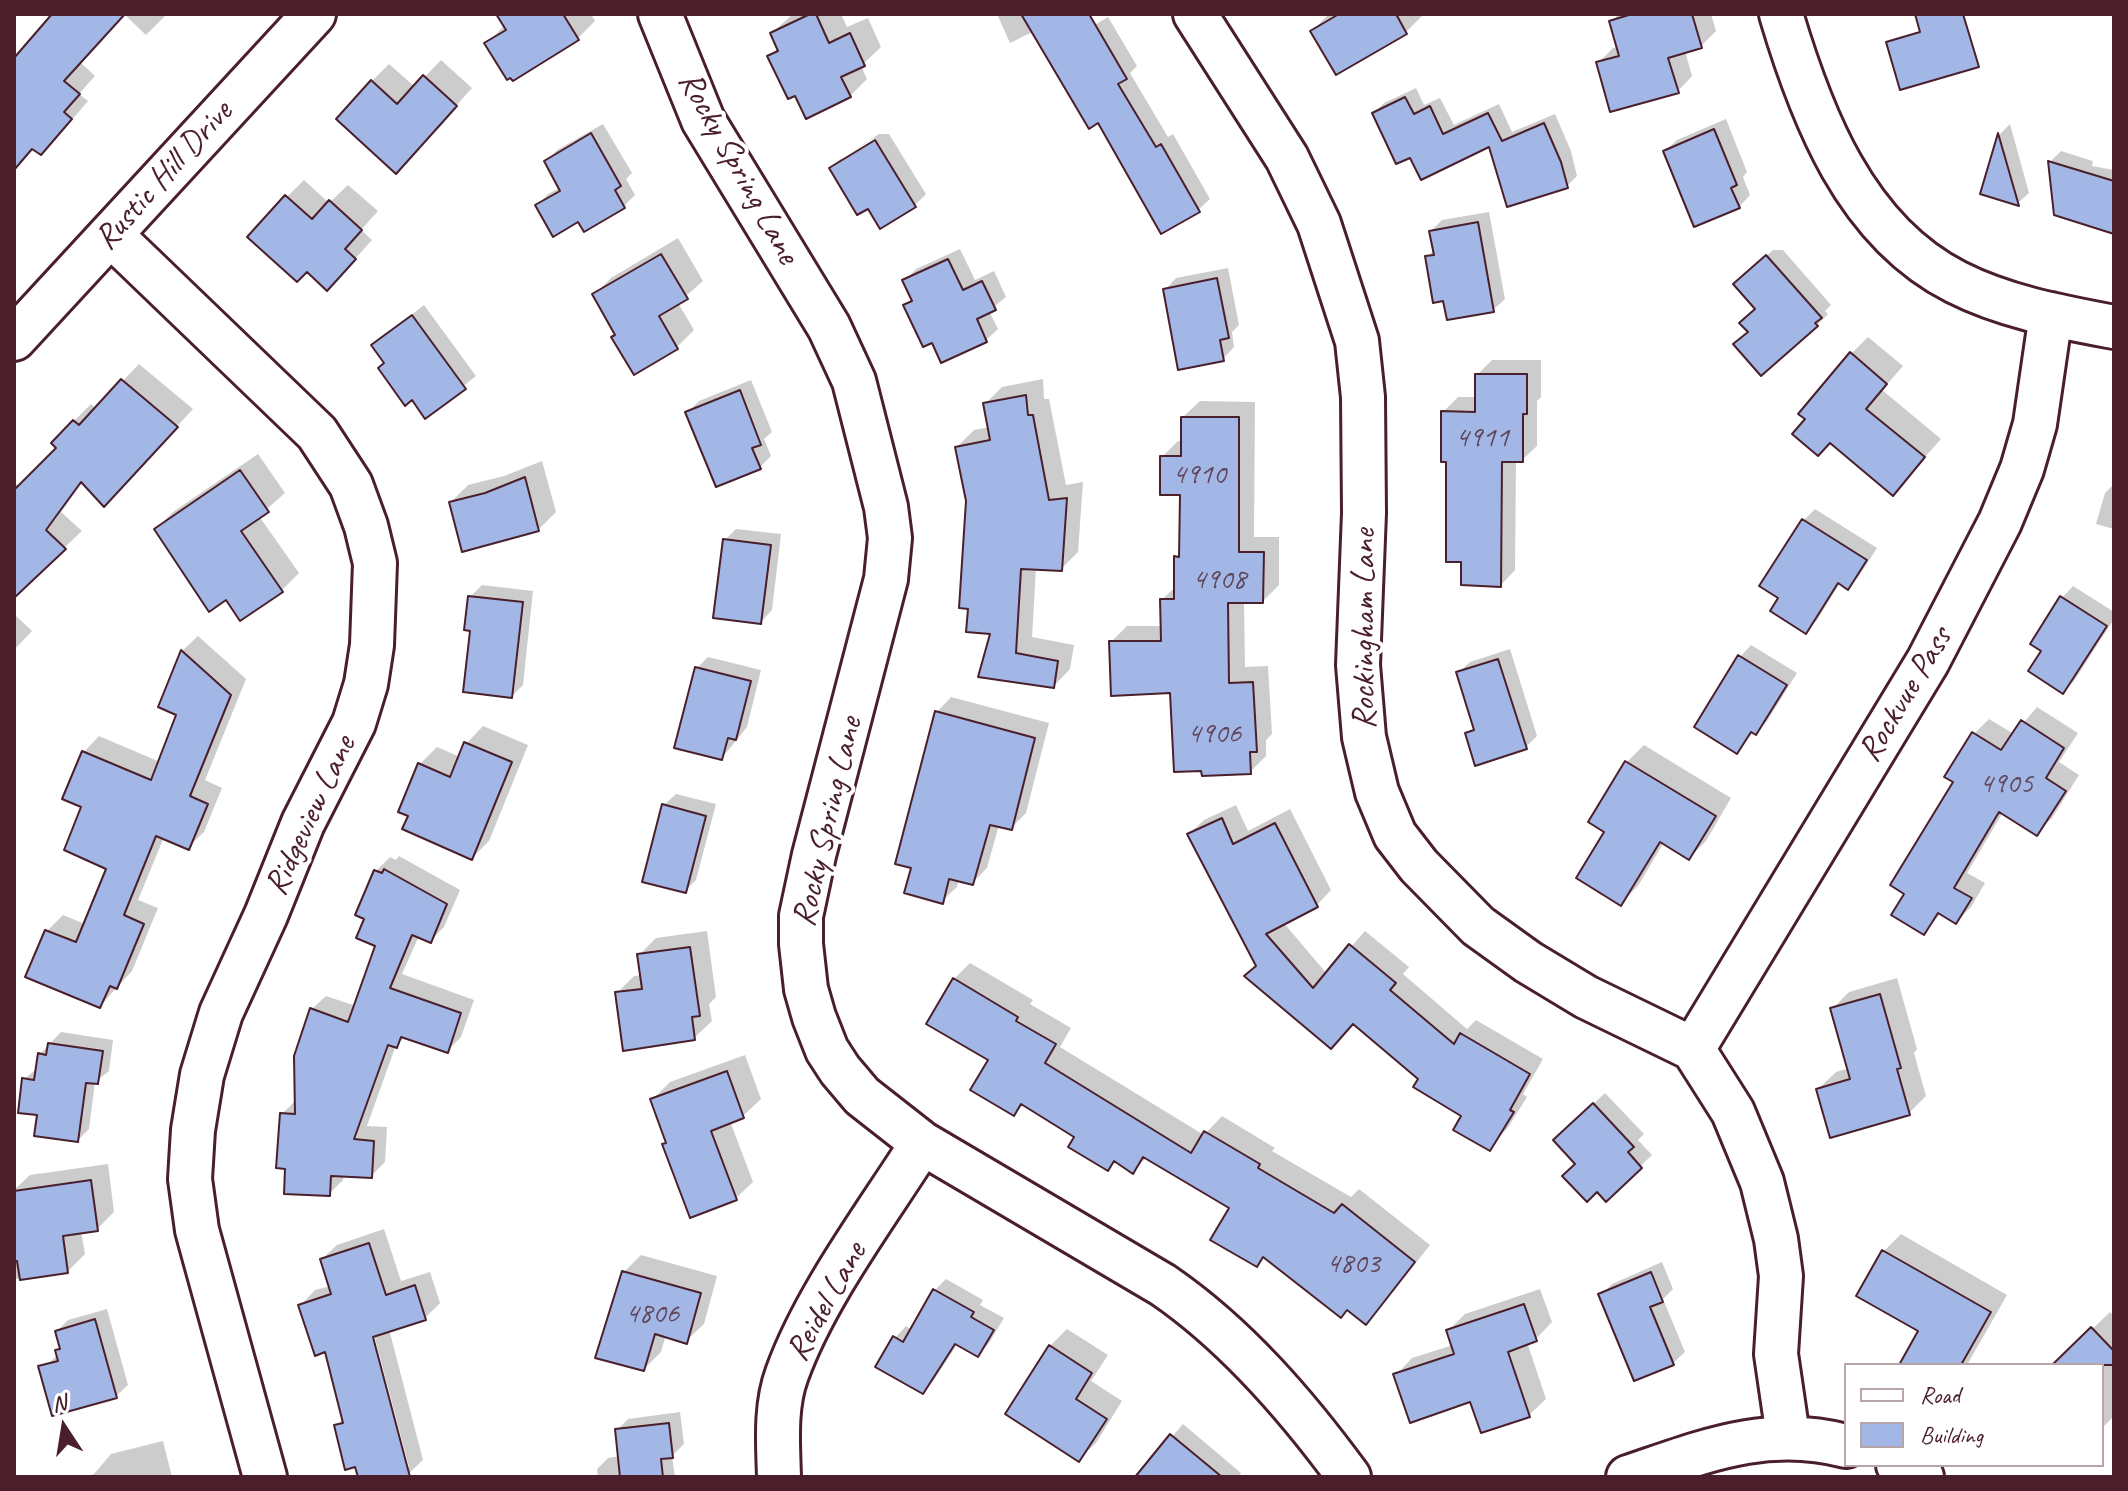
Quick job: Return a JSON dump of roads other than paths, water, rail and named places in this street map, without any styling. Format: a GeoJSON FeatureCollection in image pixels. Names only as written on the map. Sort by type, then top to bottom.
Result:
{"type":"FeatureCollection","features":[{"type":"Feature","properties":{"kind":"street","name":"Rustic Hill Drive"},"geometry":{"type":"LineString","coordinates":[[14,339],[314,14]]}},
{"type":"Feature","properties":{"kind":"street","name":"Rocky Spring Lane"},"geometry":{"type":"LineString","coordinates":[[660,14],[703,120],[829,327],[854,381],[871,441],[888,523],[890,538],[886,579],[801,916],[806,989],[827,1050],[862,1096],[922,1143],[1163,1285],[1200,1311],[1298,1411],[1349,1477]]}},
{"type":"Feature","properties":{"kind":"street","name":"Rockingham Lane"},"geometry":{"type":"LineString","coordinates":[[1195,14],[1287,158],[1319,224],[1357,341],[1363,397],[1364,513],[1358,665],[1360,694],[1364,737],[1377,792],[1395,835],[1446,896],[1490,935],[1586,997],[1693,1049]]}},
{"type":"Feature","properties":{"kind":"street"},"geometry":{"type":"LineString","coordinates":[[1781,14],[1797,67],[1823,133],[1876,216],[1897,240],[1927,265],[1956,283],[2004,302],[2114,327]]}},
{"type":"Feature","properties":{"kind":"street","name":"Ridgeview Lane"},"geometry":{"type":"LineString","coordinates":[[111,235],[317,433],[351,485],[375,563],[372,645],[366,684],[354,723],[303,823],[266,915],[221,1013],[202,1075],[193,1130],[190,1179],[197,1230],[265,1477]]}},
{"type":"Feature","properties":{"kind":"street","name":"Rockvue Pass"},"geometry":{"type":"LineString","coordinates":[[1693,1049],[1928,661],[2000,522],[2022,469],[2035,424],[2051,314]]}},
{"type":"Feature","properties":{"kind":"street"},"geometry":{"type":"LineString","coordinates":[[1693,1049],[1733,1112],[1762,1182],[1776,1239],[1781,1276],[1776,1354],[1788,1436]]}},
{"type":"Feature","properties":{"kind":"street","name":"Reidel Lane"},"geometry":{"type":"LineString","coordinates":[[779,1477],[777,1429],[786,1376],[816,1309],[922,1143]]}},
{"type":"Feature","properties":{"kind":"street"},"geometry":{"type":"LineString","coordinates":[[1628,1477],[1715,1448],[1788,1436],[1844,1446]]}},
{"type":"Feature","properties":{"kind":"street"},"geometry":{"type":"LineString","coordinates":[[1902,1467],[1922,1477]]}}]}
